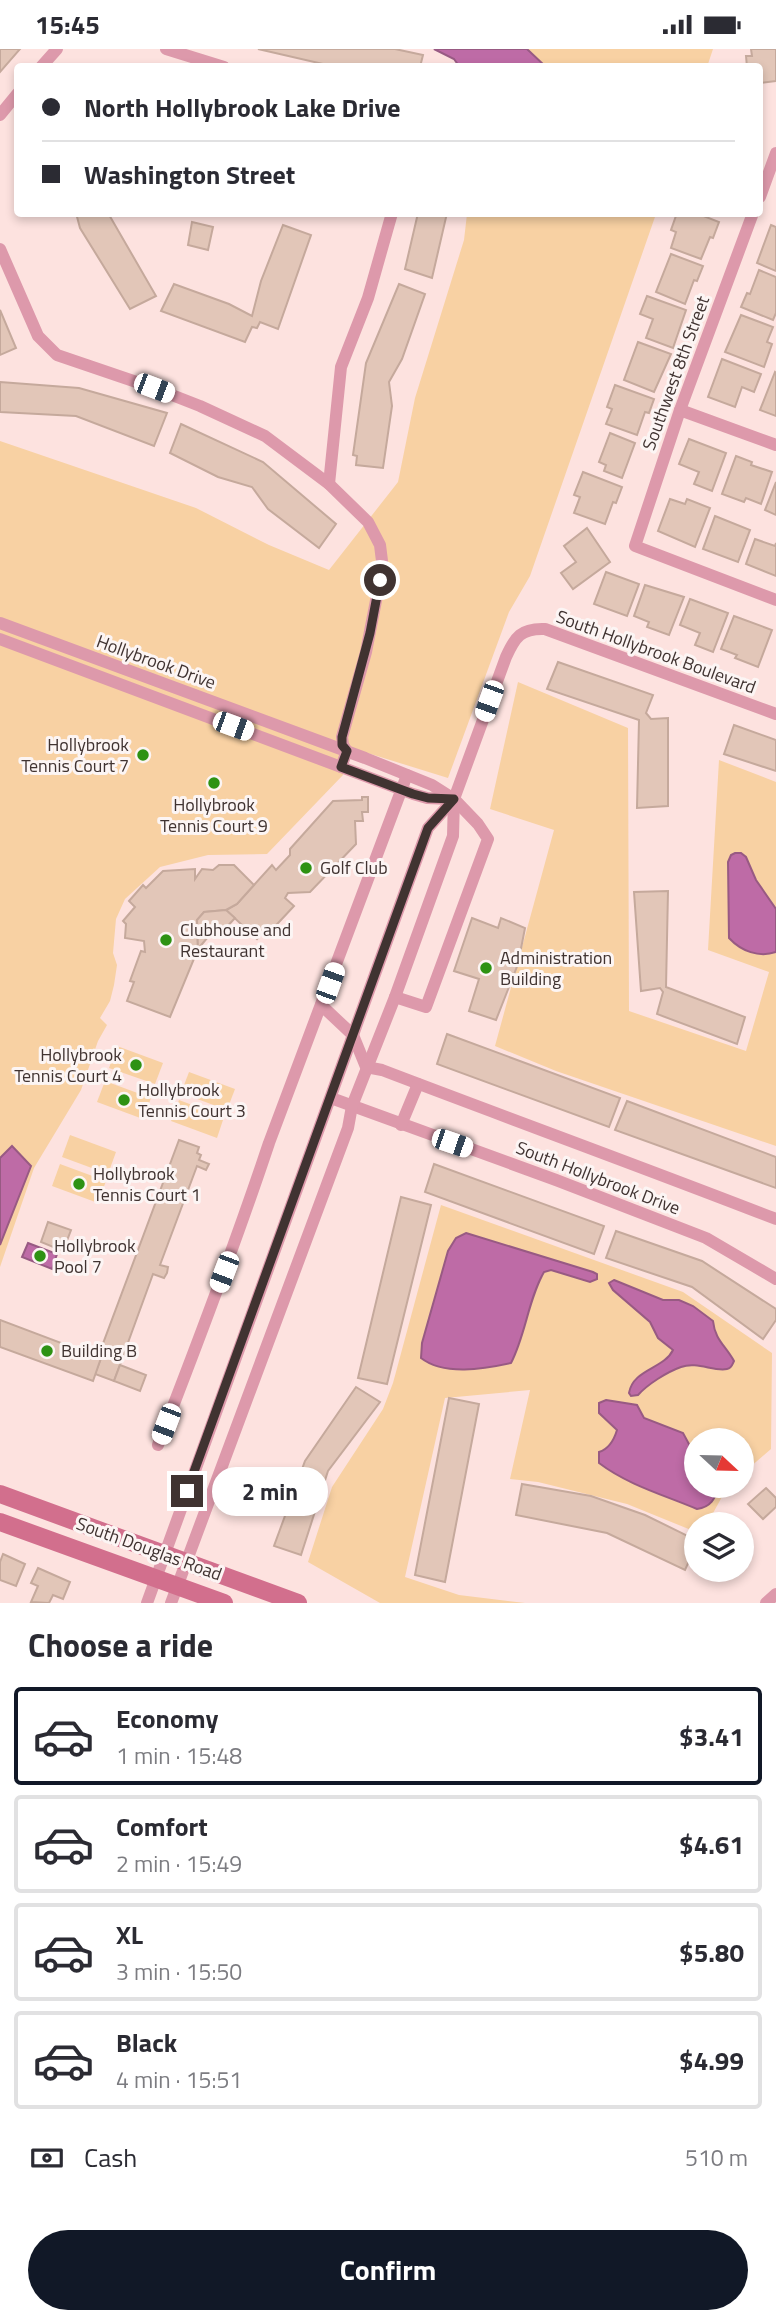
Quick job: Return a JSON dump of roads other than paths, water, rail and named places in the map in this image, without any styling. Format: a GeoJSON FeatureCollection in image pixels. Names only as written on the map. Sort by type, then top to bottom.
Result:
{"type":"FeatureCollection","features":[{"type":"Feature","properties":{"kind":"main road","name":"South Douglas Road"},"geometry":{"type":"LineString","coordinates":[[0,1494],[298,1603]]}},
{"type":"Feature","properties":{"kind":"main road","name":"South Douglas Road"},"geometry":{"type":"LineString","coordinates":[[0,1522],[155,1579],[174,1595],[224,1603]]}},
{"type":"Feature","properties":{"kind":"street"},"geometry":{"type":"LineString","coordinates":[[45,63],[57,49]]}},
{"type":"Feature","properties":{"kind":"street"},"geometry":{"type":"LineString","coordinates":[[166,49],[212,63]]}},
{"type":"Feature","properties":{"kind":"street"},"geometry":{"type":"LineString","coordinates":[[0,115],[14,98]]}},
{"type":"Feature","properties":{"kind":"street"},"geometry":{"type":"LineString","coordinates":[[763,189],[776,153]]}},
{"type":"Feature","properties":{"kind":"street"},"geometry":{"type":"LineString","coordinates":[[329,484],[341,367],[368,297],[391,217]]}},
{"type":"Feature","properties":{"kind":"street","name":"Southwest 8th Street"},"geometry":{"type":"LineString","coordinates":[[752,217],[680,410],[635,546],[776,600]]}},
{"type":"Feature","properties":{"kind":"street"},"geometry":{"type":"LineString","coordinates":[[0,249],[38,336],[57,355],[166,392],[265,436],[329,484],[368,522],[380,545],[382,561],[375,615],[342,737],[342,745],[347,751],[341,767]]}},
{"type":"Feature","properties":{"kind":"street"},"geometry":{"type":"LineString","coordinates":[[680,410],[776,445]]}},
{"type":"Feature","properties":{"kind":"street","name":"Hollybrook Drive"},"geometry":{"type":"LineString","coordinates":[[0,623],[347,751],[432,785],[454,799],[488,839],[426,1007],[395,997]]}},
{"type":"Feature","properties":{"kind":"street","name":"South Hollybrook Boulevard"},"geometry":{"type":"LineString","coordinates":[[454,799],[506,657],[516,638],[533,628],[545,629],[776,714]]}},
{"type":"Feature","properties":{"kind":"street","name":"Hollybrook Drive"},"geometry":{"type":"LineString","coordinates":[[0,639],[402,790],[428,798],[454,799]]}},
{"type":"Feature","properties":{"kind":"street"},"geometry":{"type":"LineString","coordinates":[[158,1445],[407,775]]}},
{"type":"Feature","properties":{"kind":"street"},"geometry":{"type":"LineString","coordinates":[[174,1595],[348,1128],[352,1107],[366,1067],[395,997],[453,836],[454,799]]}},
{"type":"Feature","properties":{"kind":"street"},"geometry":{"type":"LineString","coordinates":[[147,1603],[428,828],[454,799]]}},
{"type":"Feature","properties":{"kind":"street"},"geometry":{"type":"LineString","coordinates":[[321,1005],[353,1035],[366,1067]]}},
{"type":"Feature","properties":{"kind":"street","name":"South Hollybrook Drive"},"geometry":{"type":"LineString","coordinates":[[366,1067],[382,1070],[776,1219]]}},
{"type":"Feature","properties":{"kind":"street"},"geometry":{"type":"LineString","coordinates":[[401,1125],[418,1084]]}},
{"type":"Feature","properties":{"kind":"street","name":"South Hollybrook Drive"},"geometry":{"type":"LineString","coordinates":[[331,1098],[706,1238],[776,1279]]}},
{"type":"Feature","properties":{"kind":"street"},"geometry":{"type":"LineString","coordinates":[[208,1436],[230,1443]]}},
{"type":"Feature","properties":{"kind":"street"},"geometry":{"type":"LineString","coordinates":[[766,1603],[776,1594]]}},
{"type":"Feature","properties":{"kind":"place","name":"Hollybrook Tennis Court 7"},"geometry":{"type":"Point","coordinates":[143,755]}},
{"type":"Feature","properties":{"kind":"place","name":"Hollybrook Tennis Court 9"},"geometry":{"type":"Point","coordinates":[214,783]}},
{"type":"Feature","properties":{"kind":"place","name":"Golf Club"},"geometry":{"type":"Point","coordinates":[306,868]}},
{"type":"Feature","properties":{"kind":"place","name":"Clubhouse and Restaurant"},"geometry":{"type":"Point","coordinates":[166,940]}},
{"type":"Feature","properties":{"kind":"place","name":"Administration Building"},"geometry":{"type":"Point","coordinates":[486,968]}},
{"type":"Feature","properties":{"kind":"place","name":"Hollybrook Tennis Court 4"},"geometry":{"type":"Point","coordinates":[136,1065]}},
{"type":"Feature","properties":{"kind":"place","name":"Hollybrook Tennis Court 3"},"geometry":{"type":"Point","coordinates":[124,1100]}},
{"type":"Feature","properties":{"kind":"place","name":"Hollybrook Tennis Court 1"},"geometry":{"type":"Point","coordinates":[79,1184]}},
{"type":"Feature","properties":{"kind":"place","name":"Hollybrook Pool 7"},"geometry":{"type":"Point","coordinates":[40,1256]}},
{"type":"Feature","properties":{"kind":"place","name":"Building B"},"geometry":{"type":"Point","coordinates":[47,1351]}}]}
